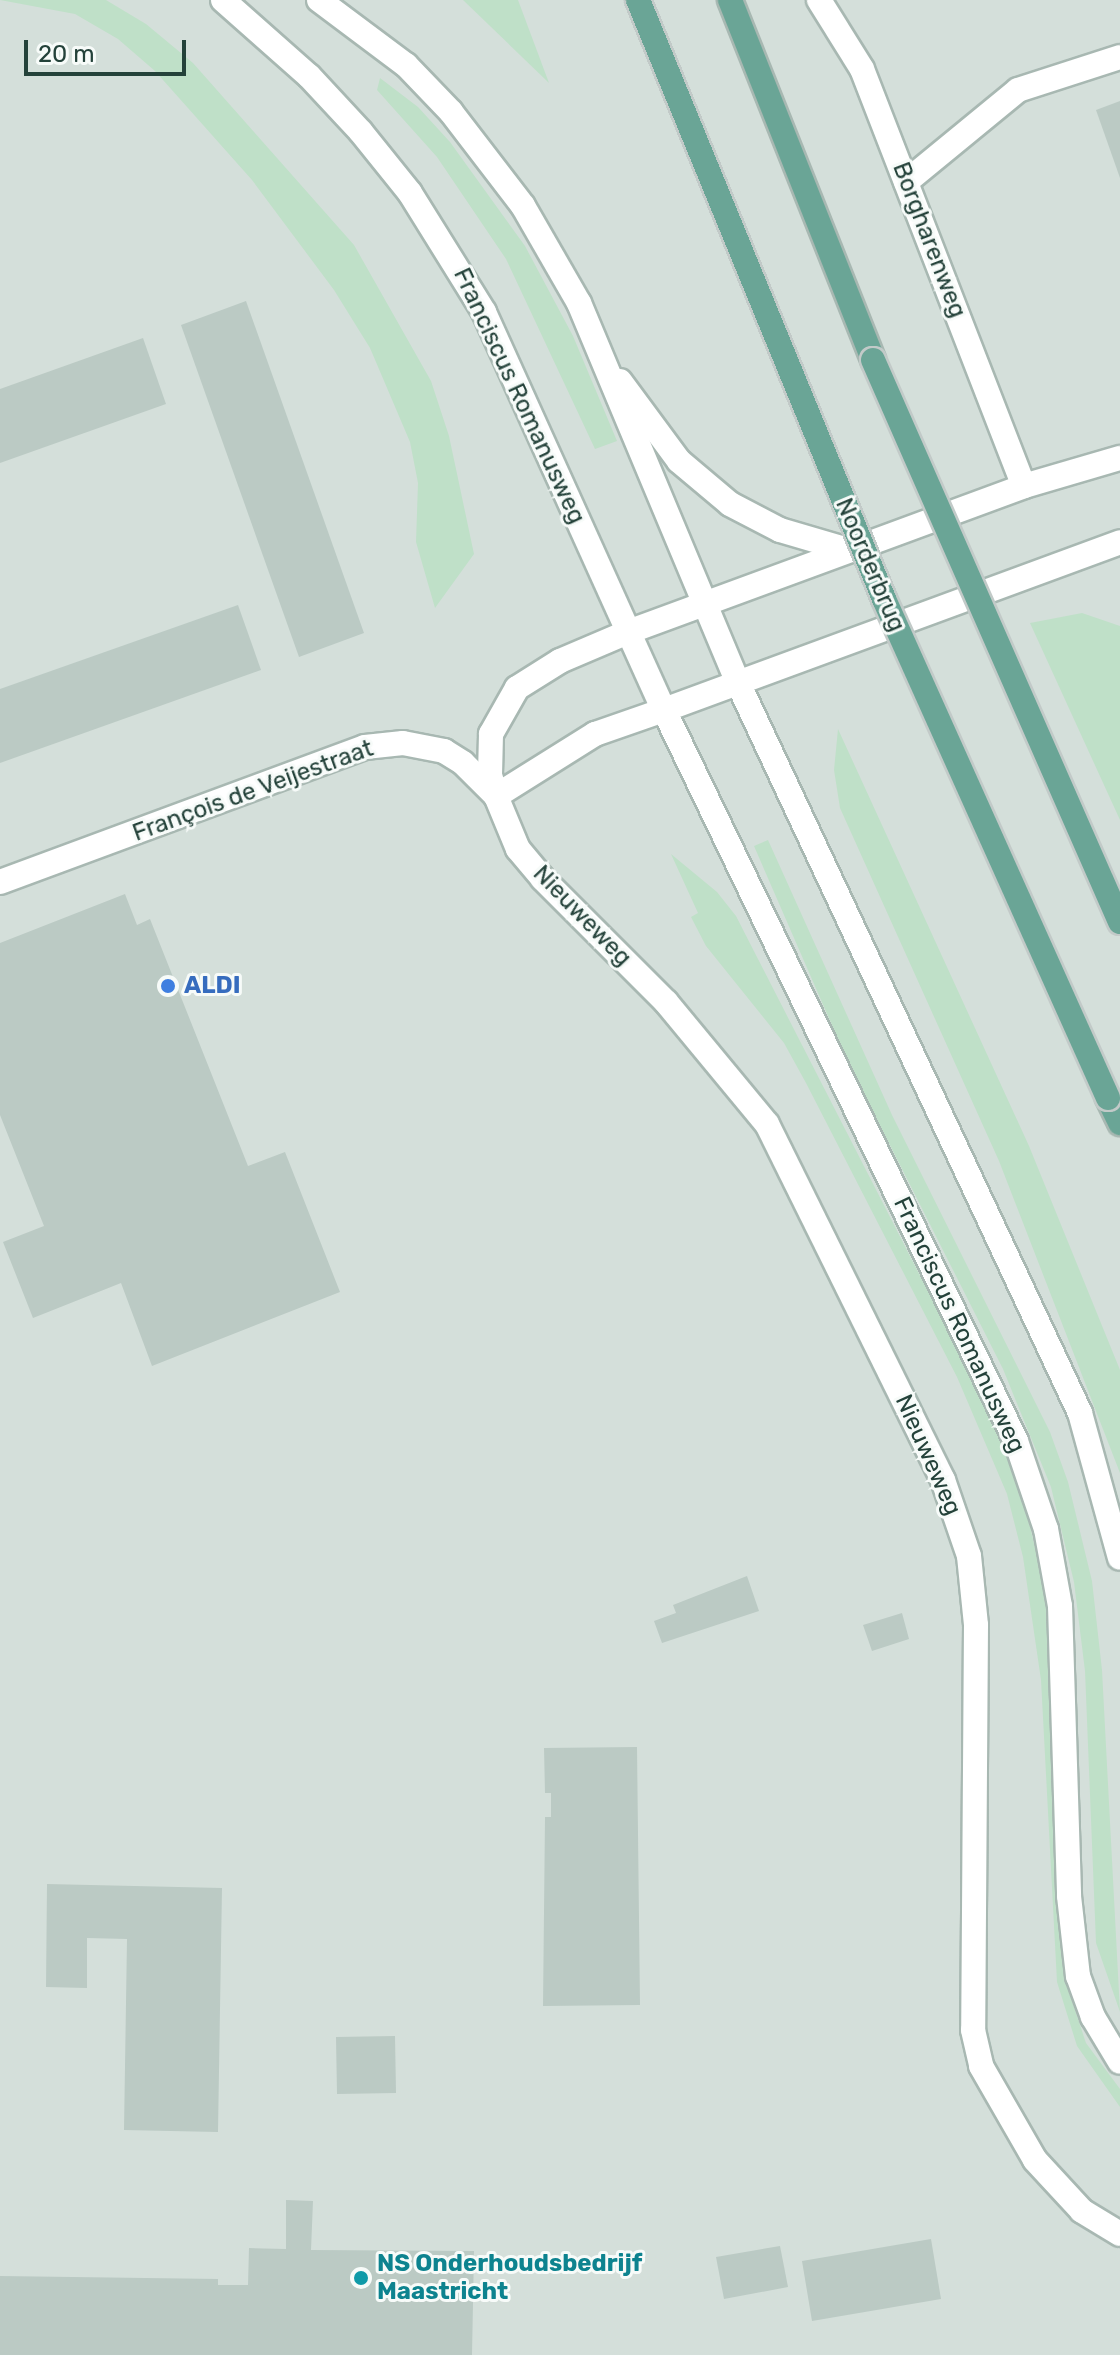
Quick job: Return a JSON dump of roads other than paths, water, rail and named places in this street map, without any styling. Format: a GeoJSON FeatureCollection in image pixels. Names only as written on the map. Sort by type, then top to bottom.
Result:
{"type":"FeatureCollection","features":[{"type":"Feature","properties":{"kind":"main road","name":"Noorderbrug"},"geometry":{"type":"LineString","coordinates":[[638,0],[884,599],[1120,1123]]}},
{"type":"Feature","properties":{"kind":"main road"},"geometry":{"type":"LineString","coordinates":[[730,0],[873,360],[1120,922]]}},
{"type":"Feature","properties":{"kind":"street","name":"Franciscus Romanusweg"},"geometry":{"type":"LineString","coordinates":[[223,0],[309,76],[361,132],[455,260],[484,312],[664,710],[1016,1441],[1046,1529],[1060,1606],[1075,1953],[1093,2017],[1120,2062]]}},
{"type":"Feature","properties":{"kind":"street"},"geometry":{"type":"LineString","coordinates":[[319,0],[406,65],[460,124],[553,253],[599,353],[739,685],[1080,1413],[1120,1558]]}},
{"type":"Feature","properties":{"kind":"street","name":"Borgharenweg"},"geometry":{"type":"LineString","coordinates":[[819,0],[862,69],[1024,486]]}},
{"type":"Feature","properties":{"kind":"street"},"geometry":{"type":"LineString","coordinates":[[906,182],[1018,90],[1120,57]]}},
{"type":"Feature","properties":{"kind":"street"},"geometry":{"type":"LineString","coordinates":[[599,353],[695,477],[730,504],[780,530],[848,550]]}},
{"type":"Feature","properties":{"kind":"street"},"geometry":{"type":"LineString","coordinates":[[628,632],[1024,486],[1120,458]]}},
{"type":"Feature","properties":{"kind":"street"},"geometry":{"type":"LineString","coordinates":[[496,796],[595,734],[739,685],[1120,542]]}},
{"type":"Feature","properties":{"kind":"street","name":"Nieuweweg"},"geometry":{"type":"LineString","coordinates":[[628,632],[549,667],[517,688],[491,734],[490,775],[496,796],[518,849],[543,879],[666,1002],[767,1124],[943,1480],[969,1556],[976,1625],[973,2030],[981,2066],[1035,2160],[1082,2211],[1120,2234]]}},
{"type":"Feature","properties":{"kind":"street","name":"François de Veijestraat"},"geometry":{"type":"LineString","coordinates":[[0,882],[375,745],[403,743],[444,751],[463,763],[496,796]]}},
{"type":"Feature","properties":{"kind":"place","name":"ALDI"},"geometry":{"type":"Point","coordinates":[168,986]}},
{"type":"Feature","properties":{"kind":"place","name":"NS Onderhoudsbedrijf Maastricht"},"geometry":{"type":"Point","coordinates":[361,2278]}}]}
